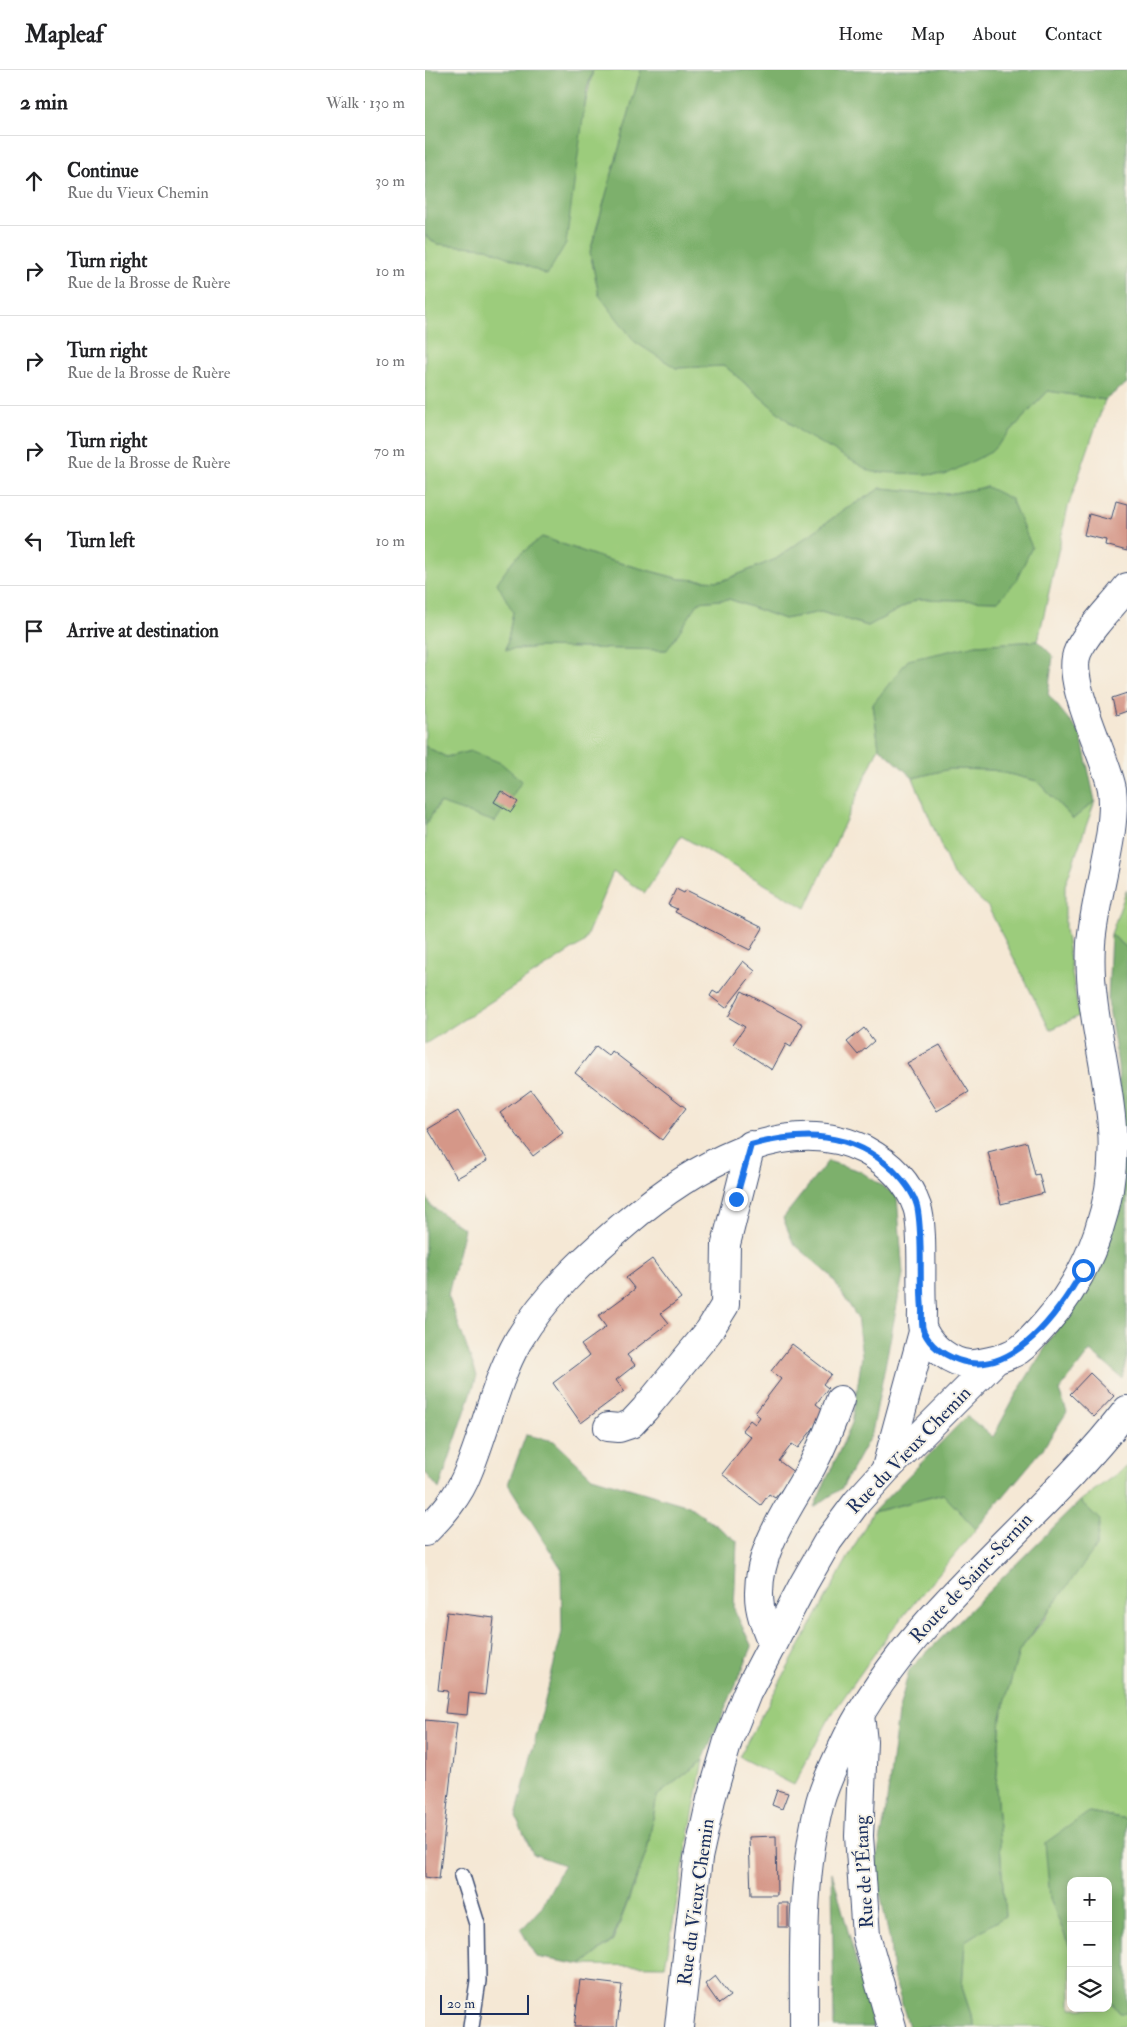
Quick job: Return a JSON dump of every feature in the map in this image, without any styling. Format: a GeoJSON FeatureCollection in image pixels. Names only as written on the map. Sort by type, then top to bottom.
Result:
{"type":"FeatureCollection","features":[{"type":"Feature","properties":{"kind":"street","name":"Rue du Vieux Chemin"},"geometry":{"type":"LineString","coordinates":[[679,2027],[698,1858],[711,1799],[728,1742],[747,1693],[772,1643],[828,1541],[857,1502],[886,1470],[996,1360],[1019,1350],[1065,1302],[1083,1270],[1096,1238],[1106,1203],[1111,1166],[1113,1128],[1091,985],[1091,944],[1096,899],[1112,814],[1112,789],[1082,702],[1077,670],[1077,653],[1090,633],[1127,588]]}},
{"type":"Feature","properties":{"kind":"street"},"geometry":{"type":"LineString","coordinates":[[425,1532],[447,1510],[468,1474],[499,1383],[518,1342],[544,1302],[581,1261],[629,1220],[671,1189],[751,1145],[770,1140],[809,1135],[846,1140],[881,1159],[906,1182],[918,1209],[919,1283],[923,1332],[886,1470]]}},
{"type":"Feature","properties":{"kind":"street"},"geometry":{"type":"LineString","coordinates":[[608,1427],[619,1428],[631,1424],[709,1331],[725,1305],[726,1244],[751,1145]]}},
{"type":"Feature","properties":{"kind":"street"},"geometry":{"type":"LineString","coordinates":[[923,1332],[943,1355],[968,1364],[996,1360]]}},
{"type":"Feature","properties":{"kind":"street"},"geometry":{"type":"LineString","coordinates":[[772,1643],[762,1618],[759,1595],[763,1562],[780,1520],[828,1435],[840,1400]]}},
{"type":"Feature","properties":{"kind":"street","name":"Route de Saint-Sernin"},"geometry":{"type":"LineString","coordinates":[[804,2027],[806,1906],[809,1856],[820,1801],[840,1752],[860,1714],[909,1644],[944,1603],[1083,1462],[1127,1410]]}},
{"type":"Feature","properties":{"kind":"street","name":"Rue de l'Étang"},"geometry":{"type":"LineString","coordinates":[[860,1714],[863,1742],[859,1836],[866,1936],[892,2027]]}},
{"type":"Feature","properties":{"kind":"lane"},"geometry":{"type":"LineString","coordinates":[[461,1876],[477,1924],[478,1981],[471,2027]]}},
{"type":"Feature","properties":{"kind":"green space"},"geometry":{"type":"Polygon","coordinates":[[[425,70],[593,70],[587,89],[566,243],[547,275],[487,248],[437,244],[425,235],[425,70]]]}},
{"type":"Feature","properties":{"kind":"green space"},"geometry":{"type":"Polygon","coordinates":[[[593,70],[641,70],[590,252],[599,295],[676,368],[725,366],[802,433],[991,452],[1048,391],[1105,400],[1068,507],[1038,641],[976,645],[873,704],[879,747],[806,908],[681,836],[645,893],[613,872],[584,942],[425,1044],[425,826],[472,751],[446,757],[425,746],[425,235],[437,244],[487,248],[547,275],[593,70]],[[987,487],[948,494],[881,488],[841,512],[776,559],[722,581],[680,579],[605,559],[542,537],[513,612],[506,650],[541,647],[666,650],[699,602],[729,599],[784,619],[821,612],[868,626],[918,599],[998,601],[987,487]]]}},
{"type":"Feature","properties":{"kind":"green space"},"geometry":{"type":"Polygon","coordinates":[[[641,70],[1127,70],[1127,383],[1105,400],[1048,391],[991,452],[945,475],[872,472],[802,433],[725,366],[676,368],[635,342],[599,295],[590,252],[641,70]]]}},
{"type":"Feature","properties":{"kind":"green space"},"geometry":{"type":"Polygon","coordinates":[[[987,487],[1011,499],[1032,547],[1016,581],[998,601],[918,599],[868,626],[821,612],[784,619],[729,599],[699,602],[667,650],[541,647],[506,650],[513,612],[497,583],[514,559],[542,537],[605,559],[680,579],[722,581],[776,559],[841,512],[881,488],[948,494],[987,487]]]}},
{"type":"Feature","properties":{"kind":"green space"},"geometry":{"type":"Polygon","coordinates":[[[1038,641],[1053,656],[1048,694],[1081,735],[1095,801],[1073,819],[1037,781],[993,770],[950,769],[913,778],[879,747],[873,704],[908,660],[976,645],[1038,641]]]}},
{"type":"Feature","properties":{"kind":"green space"},"geometry":{"type":"Polygon","coordinates":[[[425,746],[446,757],[472,751],[501,763],[522,781],[495,822],[439,803],[425,826],[425,746]]]}},
{"type":"Feature","properties":{"kind":"green space"},"geometry":{"type":"Polygon","coordinates":[[[950,769],[993,770],[1037,781],[1073,819],[1095,801],[1065,885],[1065,929],[1079,1016],[1050,1030],[988,907],[953,875],[913,778],[950,769]]]}},
{"type":"Feature","properties":{"kind":"green space"},"geometry":{"type":"Polygon","coordinates":[[[1127,889],[1127,948],[1111,934],[1127,889]]]}},
{"type":"Feature","properties":{"kind":"green space"},"geometry":{"type":"Polygon","coordinates":[[[1111,934],[1127,948],[1127,1357],[1122,1378],[1090,1351],[1059,1391],[1067,1412],[1042,1450],[976,1529],[943,1494],[873,1512],[967,1416],[993,1437],[1015,1396],[1102,1257],[1123,1190],[1118,1065],[1108,1001],[1111,934]]]}},
{"type":"Feature","properties":{"kind":"green space"},"geometry":{"type":"Polygon","coordinates":[[[828,1161],[860,1171],[897,1196],[903,1274],[872,1433],[842,1488],[814,1507],[852,1423],[862,1356],[857,1317],[830,1275],[793,1243],[783,1218],[828,1161]]]}},
{"type":"Feature","properties":{"kind":"green space"},"geometry":{"type":"Polygon","coordinates":[[[425,1193],[431,1206],[464,1229],[448,1295],[477,1376],[439,1489],[425,1472],[425,1193]]]}},
{"type":"Feature","properties":{"kind":"green space"},"geometry":{"type":"Polygon","coordinates":[[[526,1435],[554,1441],[592,1477],[689,1506],[737,1541],[734,1609],[752,1647],[703,1760],[657,1796],[647,1851],[612,1941],[582,1965],[536,1957],[521,1930],[541,1908],[564,1865],[533,1854],[516,1817],[562,1632],[561,1568],[508,1484],[526,1435]]]}},
{"type":"Feature","properties":{"kind":"green space"},"geometry":{"type":"Polygon","coordinates":[[[1127,1466],[1127,1819],[1089,1812],[1050,1899],[1067,1940],[1067,2012],[1112,2012],[1112,2003],[1119,2012],[1127,2013],[1127,2027],[975,2027],[962,1987],[965,1941],[1005,1916],[996,1787],[1001,1717],[1019,1651],[1046,1617],[1100,1520],[1080,1501],[1127,1466]]]}},
{"type":"Feature","properties":{"kind":"green space"},"geometry":{"type":"Polygon","coordinates":[[[944,1494],[976,1529],[889,1633],[830,1717],[794,1785],[739,1757],[873,1512],[944,1494]]]}},
{"type":"Feature","properties":{"kind":"green space"},"geometry":{"type":"Polygon","coordinates":[[[1080,1501],[1100,1520],[1096,1547],[1019,1651],[1001,1717],[996,1787],[1005,1916],[965,1941],[962,1987],[975,2027],[909,2027],[893,1975],[890,1942],[875,1867],[885,1816],[898,1713],[909,1670],[1080,1501]]]}},
{"type":"Feature","properties":{"kind":"green space"},"geometry":{"type":"Polygon","coordinates":[[[703,1760],[665,1966],[582,1965],[613,1941],[647,1851],[657,1796],[703,1760]]]}},
{"type":"Feature","properties":{"kind":"green space"},"geometry":{"type":"Polygon","coordinates":[[[1089,1812],[1127,1819],[1127,2013],[1120,2013],[1112,2003],[1112,1877],[1067,1877],[1067,1940],[1050,1899],[1045,1843],[1089,1812]]]}},
{"type":"Feature","properties":{"kind":"green space"},"geometry":{"type":"Polygon","coordinates":[[[832,1872],[874,2027],[834,2027],[832,1872]]]}},
{"type":"Feature","properties":{"kind":"building"},"geometry":{"type":"Polygon","coordinates":[[[1116,501],[1127,504],[1127,551],[1105,545],[1106,540],[1084,535],[1089,514],[1111,520],[1116,501]]]}},
{"type":"Feature","properties":{"kind":"building"},"geometry":{"type":"Polygon","coordinates":[[[1127,693],[1127,711],[1116,715],[1112,698],[1127,693]]]}},
{"type":"Feature","properties":{"kind":"building"},"geometry":{"type":"Polygon","coordinates":[[[501,791],[518,802],[511,812],[494,802],[501,791]]]}},
{"type":"Feature","properties":{"kind":"building"},"geometry":{"type":"Polygon","coordinates":[[[676,889],[684,893],[686,890],[763,928],[750,950],[675,912],[677,909],[668,905],[676,889]]]}},
{"type":"Feature","properties":{"kind":"building"},"geometry":{"type":"Polygon","coordinates":[[[743,961],[755,971],[726,1008],[710,996],[713,991],[718,994],[743,961]]]}},
{"type":"Feature","properties":{"kind":"building"},"geometry":{"type":"Polygon","coordinates":[[[742,991],[803,1024],[791,1047],[786,1044],[772,1070],[733,1044],[745,1027],[728,1017],[742,991]]]}},
{"type":"Feature","properties":{"kind":"building"},"geometry":{"type":"Polygon","coordinates":[[[864,1028],[874,1041],[858,1055],[847,1042],[864,1028]]]}},
{"type":"Feature","properties":{"kind":"building"},"geometry":{"type":"Polygon","coordinates":[[[940,1045],[969,1092],[937,1111],[907,1063],[940,1045]]]}},
{"type":"Feature","properties":{"kind":"building"},"geometry":{"type":"Polygon","coordinates":[[[596,1046],[609,1056],[612,1051],[686,1108],[662,1140],[575,1073],[596,1046]]]}},
{"type":"Feature","properties":{"kind":"building"},"geometry":{"type":"Polygon","coordinates":[[[531,1090],[563,1133],[533,1156],[500,1113],[531,1090]]]}},
{"type":"Feature","properties":{"kind":"building"},"geometry":{"type":"Polygon","coordinates":[[[458,1111],[487,1161],[457,1178],[428,1129],[458,1111]]]}},
{"type":"Feature","properties":{"kind":"building"},"geometry":{"type":"Polygon","coordinates":[[[1027,1142],[1035,1175],[1039,1174],[1044,1193],[1001,1204],[988,1152],[1027,1142]]]}},
{"type":"Feature","properties":{"kind":"building"},"geometry":{"type":"Polygon","coordinates":[[[652,1259],[681,1298],[661,1313],[669,1323],[627,1355],[635,1365],[616,1380],[624,1391],[581,1423],[553,1383],[589,1356],[581,1345],[606,1327],[598,1316],[635,1289],[626,1278],[652,1259]]]}},
{"type":"Feature","properties":{"kind":"building"},"geometry":{"type":"Polygon","coordinates":[[[792,1344],[831,1374],[823,1384],[828,1388],[816,1404],[826,1412],[798,1448],[792,1444],[779,1461],[795,1473],[775,1498],[769,1494],[761,1505],[722,1474],[751,1437],[742,1430],[750,1420],[755,1424],[760,1417],[755,1413],[781,1379],[771,1371],[792,1344]]]}},
{"type":"Feature","properties":{"kind":"building"},"geometry":{"type":"Polygon","coordinates":[[[1090,1373],[1114,1396],[1094,1417],[1070,1394],[1090,1373]]]}},
{"type":"Feature","properties":{"kind":"building"},"geometry":{"type":"Polygon","coordinates":[[[447,1612],[494,1618],[485,1695],[469,1693],[467,1715],[445,1713],[448,1691],[438,1690],[447,1612]]]}},
{"type":"Feature","properties":{"kind":"building"},"geometry":{"type":"Polygon","coordinates":[[[425,1720],[457,1723],[439,1879],[425,1877],[425,1720]]]}},
{"type":"Feature","properties":{"kind":"building"},"geometry":{"type":"Polygon","coordinates":[[[777,1790],[788,1793],[782,1809],[772,1805],[777,1790]]]}},
{"type":"Feature","properties":{"kind":"building"},"geometry":{"type":"Polygon","coordinates":[[[776,1836],[777,1895],[751,1895],[749,1837],[776,1836]]]}},
{"type":"Feature","properties":{"kind":"building"},"geometry":{"type":"Polygon","coordinates":[[[778,1903],[788,1903],[788,1927],[778,1927],[778,1903]]]}},
{"type":"Feature","properties":{"kind":"building"},"geometry":{"type":"Polygon","coordinates":[[[715,1976],[730,1996],[719,2004],[705,1984],[715,1976]]]}},
{"type":"Feature","properties":{"kind":"building"},"geometry":{"type":"Polygon","coordinates":[[[580,1980],[622,1985],[617,2027],[574,2027],[580,1980]]]}},
{"type":"Feature","properties":{"kind":"route"},"geometry":{"type":"LineString","coordinates":[[736,1199],[751,1145],[770,1140],[809,1135],[846,1140],[881,1159],[906,1182],[918,1209],[920,1238],[919,1283],[923,1332],[943,1355],[968,1364],[996,1360],[1019,1350],[1065,1302],[1083,1270]]}}]}
